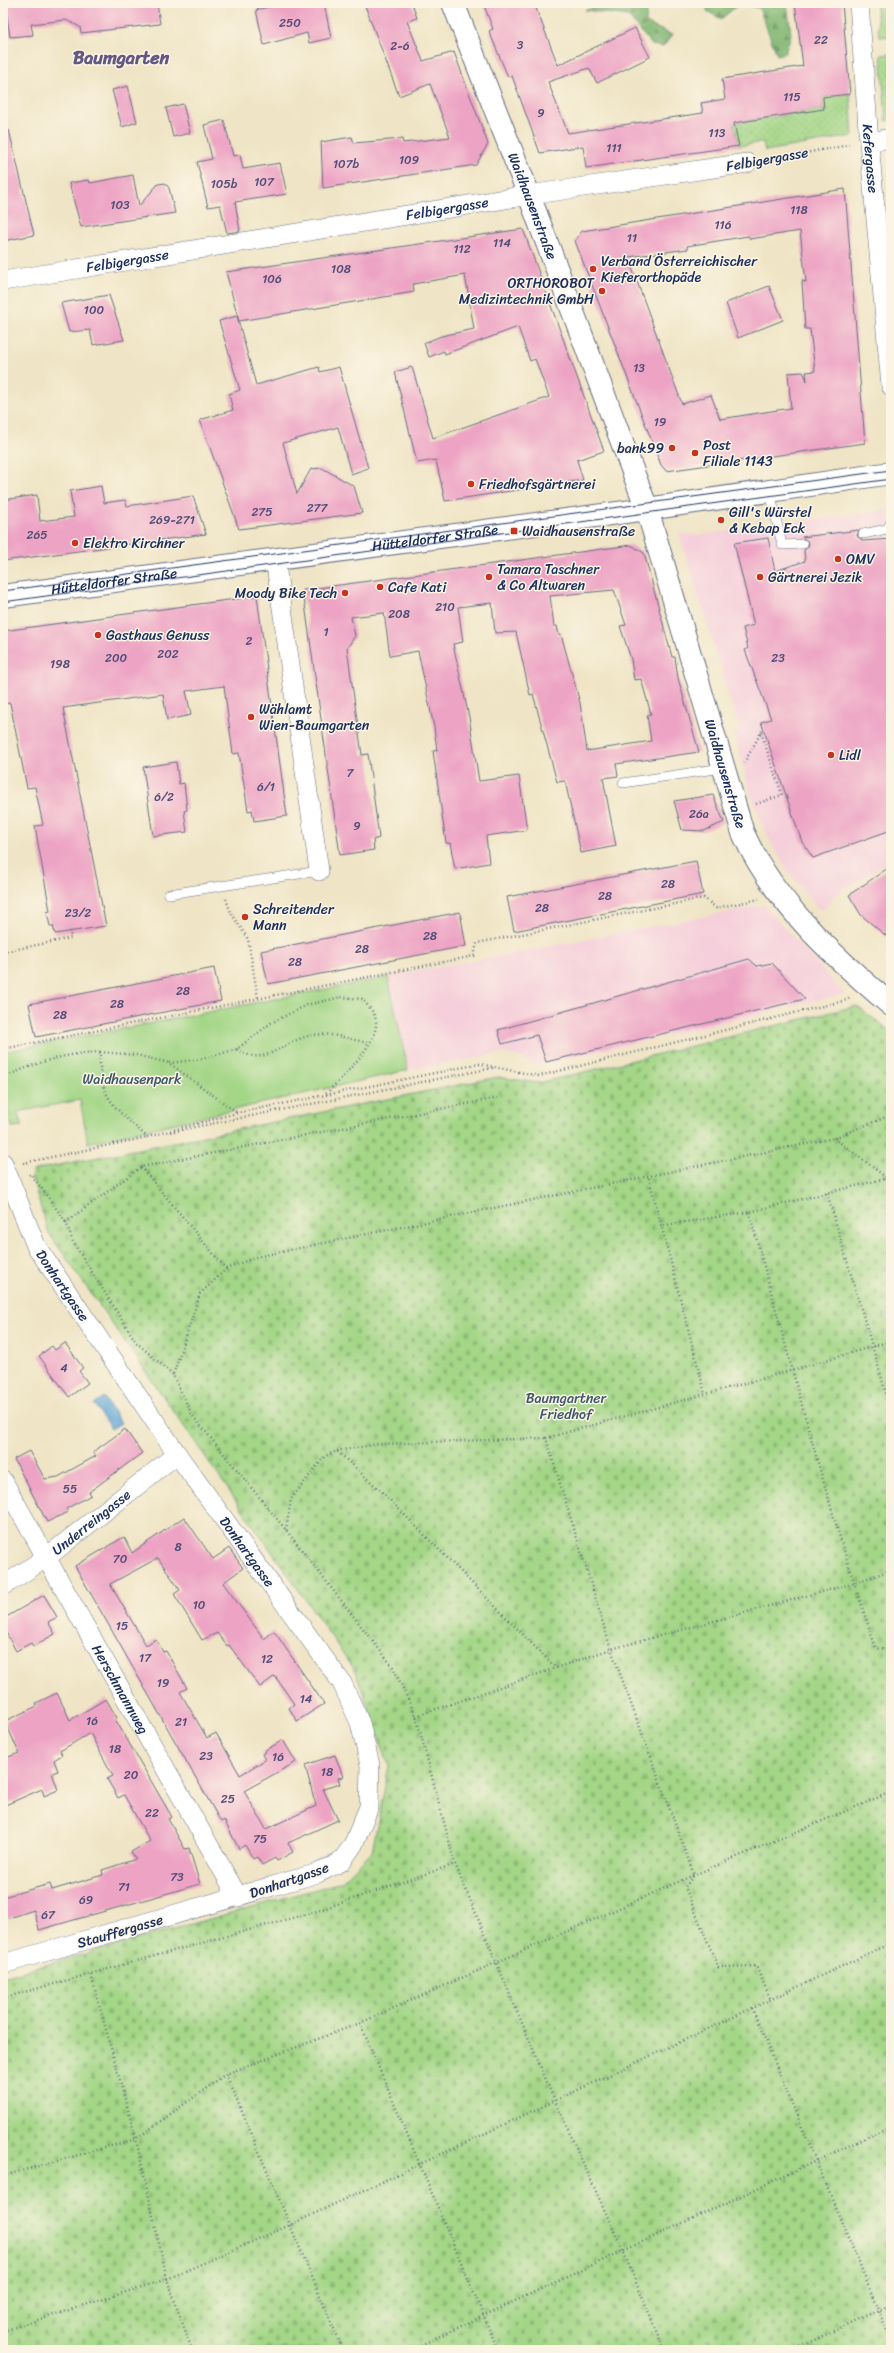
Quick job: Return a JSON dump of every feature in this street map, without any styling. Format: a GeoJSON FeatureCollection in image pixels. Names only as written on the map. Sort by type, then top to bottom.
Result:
{"type":"FeatureCollection","features":[{"type":"Feature","properties":{"kind":"street","name":"Waidhausenstraße"},"geometry":{"type":"LineString","coordinates":[[453,3],[529,196],[647,509],[733,767],[748,844],[780,894],[812,931],[867,985],[891,1005]]}},
{"type":"Feature","properties":{"kind":"street","name":"Kefergasse"},"geometry":{"type":"LineString","coordinates":[[859,3],[869,142],[891,386]]}},
{"type":"Feature","properties":{"kind":"street"},"geometry":{"type":"LineString","coordinates":[[869,142],[891,138]]}},
{"type":"Feature","properties":{"kind":"street","name":"Felbigergasse"},"geometry":{"type":"LineString","coordinates":[[3,281],[529,196],[748,163]]}},
{"type":"Feature","properties":{"kind":"street","name":"Hütteldorfer Straße"},"geometry":{"type":"LineString","coordinates":[[3,596],[647,509],[891,473]]}},
{"type":"Feature","properties":{"kind":"street"},"geometry":{"type":"LineString","coordinates":[[276,558],[319,871]]}},
{"type":"Feature","properties":{"kind":"street","name":"Donhartgasse"},"geometry":{"type":"LineString","coordinates":[[10,1162],[12,1186],[36,1246],[177,1454],[342,1683],[360,1723],[370,1765],[369,1807],[353,1845],[341,1862],[318,1873],[238,1897]]}},
{"type":"Feature","properties":{"kind":"street","name":"Underreingasse"},"geometry":{"type":"LineString","coordinates":[[3,1586],[46,1557],[177,1454]]}},
{"type":"Feature","properties":{"kind":"street","name":"Herschmannweg"},"geometry":{"type":"LineString","coordinates":[[3,1481],[238,1897]]}},
{"type":"Feature","properties":{"kind":"street","name":"Stauffergasse"},"geometry":{"type":"LineString","coordinates":[[3,1964],[238,1897]]}},
{"type":"Feature","properties":{"kind":"lane"},"geometry":{"type":"LineString","coordinates":[[770,490],[782,545],[803,544]]}},
{"type":"Feature","properties":{"kind":"lane"},"geometry":{"type":"LineString","coordinates":[[863,534],[887,529],[891,522]]}},
{"type":"Feature","properties":{"kind":"lane"},"geometry":{"type":"LineString","coordinates":[[623,783],[733,767]]}},
{"type":"Feature","properties":{"kind":"lane"},"geometry":{"type":"LineString","coordinates":[[169,894],[319,871]]}},
{"type":"Feature","properties":{"kind":"path","name":"Felbigergasse"},"geometry":{"type":"LineString","coordinates":[[748,163],[869,142]]}},
{"type":"Feature","properties":{"kind":"path"},"geometry":{"type":"LineString","coordinates":[[733,767],[763,729]]}},
{"type":"Feature","properties":{"kind":"path"},"geometry":{"type":"LineString","coordinates":[[752,805],[782,794],[761,732]]}},
{"type":"Feature","properties":{"kind":"path"},"geometry":{"type":"LineString","coordinates":[[216,887],[224,894],[231,913],[248,939],[258,998]]}},
{"type":"Feature","properties":{"kind":"path"},"geometry":{"type":"LineString","coordinates":[[3,1049],[474,956],[477,943],[704,898],[716,908],[780,894]]}},
{"type":"Feature","properties":{"kind":"path"},"geometry":{"type":"LineString","coordinates":[[3,952],[72,938],[70,931]]}},
{"type":"Feature","properties":{"kind":"path"},"geometry":{"type":"LineString","coordinates":[[147,1137],[237,1112],[479,1064],[539,1076],[847,1000],[867,985]]}},
{"type":"Feature","properties":{"kind":"path"},"geometry":{"type":"LineString","coordinates":[[3,1078],[50,1059],[77,1053],[100,1052],[136,1055],[169,1063],[202,1059],[237,1049],[271,1022],[307,1005],[341,997],[362,998],[373,1011],[376,1026],[369,1044],[355,1064],[324,1095]]}},
{"type":"Feature","properties":{"kind":"path"},"geometry":{"type":"LineString","coordinates":[[237,1049],[247,1056],[258,1058],[267,1055],[291,1041],[313,1035],[327,1034],[369,1044]]}},
{"type":"Feature","properties":{"kind":"path"},"geometry":{"type":"LineString","coordinates":[[100,1052],[99,1073],[106,1096],[118,1110],[147,1137]]}},
{"type":"Feature","properties":{"kind":"path"},"geometry":{"type":"LineString","coordinates":[[169,1063],[237,1112]]}},
{"type":"Feature","properties":{"kind":"path"},"geometry":{"type":"LineString","coordinates":[[10,1162],[23,1164],[147,1137],[495,1067]]}},
{"type":"Feature","properties":{"kind":"path"},"geometry":{"type":"LineString","coordinates":[[66,1222],[141,1167],[496,1098]]}},
{"type":"Feature","properties":{"kind":"path"},"geometry":{"type":"LineString","coordinates":[[173,1375],[200,1294],[226,1269],[256,1257],[522,1201],[649,1178],[834,1138],[891,1115]]}},
{"type":"Feature","properties":{"kind":"path"},"geometry":{"type":"LineString","coordinates":[[834,1138],[891,1181]]}},
{"type":"Feature","properties":{"kind":"path"},"geometry":{"type":"LineString","coordinates":[[141,1167],[226,1269]]}},
{"type":"Feature","properties":{"kind":"path"},"geometry":{"type":"LineString","coordinates":[[12,1186],[31,1174],[66,1222],[73,1242],[136,1342],[173,1375],[192,1415],[286,1530],[393,1667],[416,1716],[455,1864],[555,2101],[622,2251],[664,2350]]}},
{"type":"Feature","properties":{"kind":"path"},"geometry":{"type":"LineString","coordinates":[[649,1178],[660,1226],[705,1394]]}},
{"type":"Feature","properties":{"kind":"path"},"geometry":{"type":"LineString","coordinates":[[660,1226],[749,1212],[888,1178]]}},
{"type":"Feature","properties":{"kind":"path"},"geometry":{"type":"LineString","coordinates":[[827,1193],[871,1347],[891,1410]]}},
{"type":"Feature","properties":{"kind":"path"},"geometry":{"type":"LineString","coordinates":[[749,1212],[826,1495],[854,1584],[876,1648],[891,1651]]}},
{"type":"Feature","properties":{"kind":"path"},"geometry":{"type":"LineString","coordinates":[[286,1530],[291,1499],[326,1456],[338,1451],[377,1444],[546,1438],[793,1370],[891,1341]]}},
{"type":"Feature","properties":{"kind":"path"},"geometry":{"type":"LineString","coordinates":[[546,1438],[611,1649],[694,1875]]}},
{"type":"Feature","properties":{"kind":"path"},"geometry":{"type":"LineString","coordinates":[[338,1451],[384,1493],[555,1667]]}},
{"type":"Feature","properties":{"kind":"path"},"geometry":{"type":"LineString","coordinates":[[416,1716],[611,1649],[854,1584],[891,1570]]}},
{"type":"Feature","properties":{"kind":"path"},"geometry":{"type":"LineString","coordinates":[[3,2176],[136,2140],[226,2074],[360,2023],[694,1875],[891,1792]]}},
{"type":"Feature","properties":{"kind":"path"},"geometry":{"type":"LineString","coordinates":[[3,1998],[92,1975],[314,1912],[455,1864]]}},
{"type":"Feature","properties":{"kind":"path"},"geometry":{"type":"LineString","coordinates":[[694,1875],[685,1887],[718,1967],[756,1966],[770,1998]]}},
{"type":"Feature","properties":{"kind":"path"},"geometry":{"type":"LineString","coordinates":[[3,2331],[167,2279],[290,2225],[419,2163],[752,2008],[770,1998],[891,1943]]}},
{"type":"Feature","properties":{"kind":"path"},"geometry":{"type":"LineString","coordinates":[[92,1975],[136,2140],[167,2279],[192,2350]]}},
{"type":"Feature","properties":{"kind":"path"},"geometry":{"type":"LineString","coordinates":[[752,2008],[891,2340]]}},
{"type":"Feature","properties":{"kind":"path"},"geometry":{"type":"LineString","coordinates":[[360,2023],[498,2350]]}},
{"type":"Feature","properties":{"kind":"path"},"geometry":{"type":"LineString","coordinates":[[226,2074],[342,2350]]}},
{"type":"Feature","properties":{"kind":"path"},"geometry":{"type":"LineString","coordinates":[[410,2350],[891,2126]]}},
{"type":"Feature","properties":{"kind":"path"},"geometry":{"type":"LineString","coordinates":[[793,2350],[891,2304]]}},
{"type":"Feature","properties":{"kind":"shaded area"},"geometry":{"type":"Polygon","coordinates":[[[891,509],[891,860],[834,896],[825,908],[820,910],[785,867],[769,839],[751,795],[734,735],[740,731],[679,533],[698,535],[891,509]]]}},
{"type":"Feature","properties":{"kind":"shaded area"},"geometry":{"type":"Polygon","coordinates":[[[764,905],[844,994],[536,1066],[520,1057],[502,1053],[408,1070],[388,977],[764,905]]]}},
{"type":"Feature","properties":{"kind":"green space"},"geometry":{"type":"Polygon","coordinates":[[[619,3],[640,3],[647,5],[646,23],[672,35],[663,47],[652,45],[628,16],[585,10],[619,3]]]}},
{"type":"Feature","properties":{"kind":"green space"},"geometry":{"type":"Polygon","coordinates":[[[708,3],[787,3],[791,35],[785,53],[777,55],[759,8],[739,4],[721,19],[707,11],[708,3]]]}},
{"type":"Feature","properties":{"kind":"green space"},"geometry":{"type":"Polygon","coordinates":[[[876,3],[890,3],[891,36],[879,37],[876,3]]]}},
{"type":"Feature","properties":{"kind":"green space"},"geometry":{"type":"Polygon","coordinates":[[[891,54],[891,120],[886,121],[881,55],[891,54]]]}},
{"type":"Feature","properties":{"kind":"green space"},"geometry":{"type":"Polygon","coordinates":[[[850,94],[853,136],[765,151],[763,142],[739,146],[734,123],[824,109],[823,97],[850,94]]]}},
{"type":"Feature","properties":{"kind":"green space","name":"Waidhausenpark"},"geometry":{"type":"Polygon","coordinates":[[[388,977],[408,1070],[88,1143],[80,1100],[17,1112],[22,1126],[12,1127],[3,1090],[3,1052],[388,977]]]}},
{"type":"Feature","properties":{"kind":"green space","name":"Baumgartner Friedhof"},"geometry":{"type":"Polygon","coordinates":[[[856,1006],[891,1031],[891,2350],[3,2350],[3,1977],[341,1882],[372,1851],[389,1766],[356,1672],[48,1232],[31,1174],[34,1170],[498,1077],[539,1083],[856,1006]]]}},
{"type":"Feature","properties":{"kind":"water"},"geometry":{"type":"Polygon","coordinates":[[[104,1397],[121,1423],[111,1429],[94,1404],[104,1397]]]}},
{"type":"Feature","properties":{"kind":"building"},"geometry":{"type":"Polygon","coordinates":[[[5,3],[157,3],[160,24],[81,33],[80,27],[66,20],[31,24],[33,35],[10,37],[5,3]]]}},
{"type":"Feature","properties":{"kind":"building"},"geometry":{"type":"Polygon","coordinates":[[[285,3],[324,3],[331,38],[309,43],[307,33],[264,45],[256,10],[285,3]]]}},
{"type":"Feature","properties":{"kind":"building"},"geometry":{"type":"Polygon","coordinates":[[[364,3],[412,3],[417,18],[407,21],[423,61],[454,52],[488,144],[476,165],[323,188],[321,142],[352,137],[354,143],[402,139],[403,143],[450,137],[430,84],[399,96],[364,3]]]}},
{"type":"Feature","properties":{"kind":"building"},"geometry":{"type":"Polygon","coordinates":[[[483,3],[534,3],[558,65],[635,28],[650,57],[597,83],[589,68],[548,82],[568,133],[703,113],[701,103],[725,99],[722,79],[803,66],[795,3],[842,3],[850,94],[823,97],[824,109],[734,123],[739,146],[586,168],[583,146],[540,153],[512,76],[508,77],[489,31],[493,29],[483,3]]]}},
{"type":"Feature","properties":{"kind":"building"},"geometry":{"type":"Polygon","coordinates":[[[128,86],[137,122],[122,127],[112,90],[128,86]]]}},
{"type":"Feature","properties":{"kind":"building"},"geometry":{"type":"Polygon","coordinates":[[[183,104],[190,133],[173,137],[166,108],[183,104]]]}},
{"type":"Feature","properties":{"kind":"building"},"geometry":{"type":"Polygon","coordinates":[[[224,120],[233,156],[240,155],[243,169],[280,163],[287,194],[235,202],[240,231],[227,233],[220,205],[208,207],[197,162],[212,159],[204,125],[224,120]]]}},
{"type":"Feature","properties":{"kind":"building"},"geometry":{"type":"Polygon","coordinates":[[[9,130],[34,235],[3,241],[3,131],[9,130]]]}},
{"type":"Feature","properties":{"kind":"building"},"geometry":{"type":"Polygon","coordinates":[[[133,175],[139,206],[158,184],[165,183],[169,188],[175,213],[81,227],[69,183],[89,180],[90,183],[133,175]]]}},
{"type":"Feature","properties":{"kind":"building"},"geometry":{"type":"Polygon","coordinates":[[[845,189],[865,443],[666,471],[661,465],[575,241],[582,231],[845,189]],[[800,231],[750,239],[748,236],[687,246],[688,249],[628,257],[682,404],[711,395],[720,419],[791,408],[788,373],[803,372],[807,381],[806,372],[815,371],[810,329],[805,329],[802,281],[806,282],[800,231]]]}},
{"type":"Feature","properties":{"kind":"building"},"geometry":{"type":"Polygon","coordinates":[[[523,229],[604,451],[577,460],[583,480],[445,501],[436,460],[417,463],[395,372],[412,367],[433,438],[549,397],[535,359],[530,361],[518,327],[445,354],[444,351],[429,357],[424,343],[441,336],[474,329],[465,275],[413,284],[414,292],[239,321],[226,272],[523,229]]]}},
{"type":"Feature","properties":{"kind":"building"},"geometry":{"type":"Polygon","coordinates":[[[769,286],[783,320],[738,338],[726,303],[769,286]]]}},
{"type":"Feature","properties":{"kind":"building"},"geometry":{"type":"Polygon","coordinates":[[[109,295],[124,340],[93,345],[90,330],[69,332],[61,303],[109,295]]]}},
{"type":"Feature","properties":{"kind":"building"},"geometry":{"type":"Polygon","coordinates":[[[237,316],[256,385],[319,367],[320,372],[339,367],[368,468],[351,474],[338,427],[283,443],[297,494],[311,469],[322,468],[354,486],[362,513],[239,529],[200,420],[233,410],[229,394],[240,390],[219,321],[237,316]]]}},
{"type":"Feature","properties":{"kind":"building"},"geometry":{"type":"Polygon","coordinates":[[[101,486],[104,503],[125,500],[127,506],[193,496],[206,534],[3,561],[3,500],[37,495],[40,521],[74,517],[70,491],[101,486]]]}},
{"type":"Feature","properties":{"kind":"building"},"geometry":{"type":"Polygon","coordinates":[[[859,530],[857,536],[863,541],[891,539],[891,830],[813,858],[802,842],[761,722],[771,719],[745,650],[748,648],[743,628],[754,625],[734,543],[768,538],[775,571],[805,561],[804,550],[808,547],[809,543],[802,537],[859,530]]]}},
{"type":"Feature","properties":{"kind":"building"},"geometry":{"type":"Polygon","coordinates":[[[631,545],[644,553],[672,657],[675,657],[678,678],[699,752],[616,764],[618,776],[603,778],[616,846],[581,853],[565,781],[557,782],[533,694],[530,695],[516,632],[495,633],[492,603],[458,607],[463,642],[453,644],[469,717],[479,781],[519,776],[527,830],[486,836],[489,863],[455,869],[450,843],[446,843],[433,751],[437,750],[434,727],[418,651],[390,656],[384,613],[351,617],[355,636],[347,648],[362,755],[368,754],[379,838],[373,840],[374,850],[340,855],[303,590],[631,545]],[[614,590],[550,596],[554,626],[557,626],[559,635],[561,634],[580,703],[587,751],[651,741],[647,715],[651,714],[641,679],[634,680],[631,659],[620,626],[626,625],[614,590]]]}},
{"type":"Feature","properties":{"kind":"building"},"geometry":{"type":"Polygon","coordinates":[[[257,596],[287,816],[254,821],[252,810],[248,811],[239,753],[233,754],[224,686],[186,691],[191,715],[167,720],[163,694],[63,708],[106,926],[55,934],[53,926],[50,926],[47,912],[50,911],[35,826],[43,825],[35,787],[27,788],[10,703],[3,704],[3,631],[257,596]]]}},
{"type":"Feature","properties":{"kind":"building"},"geometry":{"type":"Polygon","coordinates":[[[176,762],[179,784],[184,783],[187,810],[184,811],[187,832],[153,836],[143,767],[176,762]]]}},
{"type":"Feature","properties":{"kind":"building"},"geometry":{"type":"Polygon","coordinates":[[[713,795],[724,822],[704,831],[682,830],[674,801],[713,795]]]}},
{"type":"Feature","properties":{"kind":"building"},"geometry":{"type":"Polygon","coordinates":[[[696,861],[703,894],[514,931],[507,897],[696,861]]]}},
{"type":"Feature","properties":{"kind":"building"},"geometry":{"type":"Polygon","coordinates":[[[891,866],[891,940],[861,915],[849,895],[891,866]]]}},
{"type":"Feature","properties":{"kind":"building"},"geometry":{"type":"Polygon","coordinates":[[[460,912],[466,946],[268,984],[261,951],[460,912]]]}},
{"type":"Feature","properties":{"kind":"building"},"geometry":{"type":"Polygon","coordinates":[[[749,959],[757,966],[772,963],[805,999],[546,1062],[537,1035],[502,1044],[498,1030],[749,959]]]}},
{"type":"Feature","properties":{"kind":"building"},"geometry":{"type":"Polygon","coordinates":[[[214,968],[221,1001],[36,1037],[29,1004],[214,968]]]}},
{"type":"Feature","properties":{"kind":"building"},"geometry":{"type":"Polygon","coordinates":[[[65,1343],[83,1368],[79,1371],[88,1383],[69,1397],[39,1356],[52,1346],[55,1350],[65,1343]]]}},
{"type":"Feature","properties":{"kind":"building"},"geometry":{"type":"Polygon","coordinates":[[[125,1429],[142,1453],[89,1492],[91,1495],[66,1509],[68,1512],[47,1522],[14,1459],[29,1451],[45,1479],[58,1477],[96,1456],[93,1452],[125,1429]]]}},
{"type":"Feature","properties":{"kind":"building"},"geometry":{"type":"Polygon","coordinates":[[[184,1517],[213,1559],[229,1548],[243,1568],[223,1583],[264,1639],[274,1631],[324,1704],[297,1721],[289,1708],[294,1704],[275,1676],[260,1687],[229,1645],[227,1646],[217,1633],[202,1640],[174,1594],[180,1590],[158,1558],[110,1584],[146,1645],[156,1639],[163,1652],[166,1651],[187,1688],[180,1692],[207,1738],[216,1733],[240,1775],[265,1760],[262,1754],[265,1752],[264,1751],[283,1740],[296,1762],[244,1791],[266,1829],[316,1806],[305,1765],[335,1755],[343,1777],[338,1778],[340,1784],[323,1789],[338,1820],[288,1843],[293,1852],[277,1861],[275,1858],[262,1865],[257,1857],[253,1859],[245,1845],[239,1849],[224,1820],[221,1822],[75,1566],[124,1537],[132,1553],[184,1517]]]}},
{"type":"Feature","properties":{"kind":"building"},"geometry":{"type":"Polygon","coordinates":[[[44,1595],[57,1617],[48,1622],[55,1634],[33,1646],[31,1643],[16,1651],[3,1627],[3,1619],[44,1595]]]}},
{"type":"Feature","properties":{"kind":"building"},"geometry":{"type":"Polygon","coordinates":[[[57,1693],[70,1720],[106,1699],[117,1718],[115,1719],[172,1817],[168,1819],[185,1849],[189,1848],[200,1884],[39,1930],[34,1910],[3,1920],[3,1897],[50,1884],[52,1890],[103,1875],[102,1870],[136,1859],[131,1852],[150,1841],[124,1795],[118,1798],[107,1779],[113,1776],[90,1733],[60,1751],[62,1755],[54,1760],[58,1771],[52,1773],[58,1790],[44,1796],[42,1789],[3,1806],[3,1759],[19,1753],[5,1721],[37,1706],[36,1703],[57,1693]]]}},
{"type":"Feature","properties":{"kind":"tram line"},"geometry":{"type":"LineString","coordinates":[[3,591],[891,470]]}},
{"type":"Feature","properties":{"kind":"tram line"},"geometry":{"type":"LineString","coordinates":[[3,602],[891,479]]}},
{"type":"Feature","properties":{"kind":"place","name":"Verband Österreichischer Kieferorthopäde"},"geometry":{"type":"Point","coordinates":[593,269]}},
{"type":"Feature","properties":{"kind":"place","name":"ORTHOROBOT Medizintechnik GmbH"},"geometry":{"type":"Point","coordinates":[602,291]}},
{"type":"Feature","properties":{"kind":"place","name":"bank99"},"geometry":{"type":"Point","coordinates":[672,448]}},
{"type":"Feature","properties":{"kind":"place","name":"Post Filiale 1143"},"geometry":{"type":"Point","coordinates":[695,453]}},
{"type":"Feature","properties":{"kind":"place","name":"Friedhofsgärtnerei"},"geometry":{"type":"Point","coordinates":[471,484]}},
{"type":"Feature","properties":{"kind":"place","name":"Gill's Würstel & Kebap Eck"},"geometry":{"type":"Point","coordinates":[721,520]}},
{"type":"Feature","properties":{"kind":"place","name":"Waidhausenstraße"},"geometry":{"type":"Point","coordinates":[514,531]}},
{"type":"Feature","properties":{"kind":"place","name":"Elektro Kirchner"},"geometry":{"type":"Point","coordinates":[75,543]}},
{"type":"Feature","properties":{"kind":"place","name":"OMV"},"geometry":{"type":"Point","coordinates":[838,559]}},
{"type":"Feature","properties":{"kind":"place","name":"Tamara Taschner & Co Altwaren"},"geometry":{"type":"Point","coordinates":[489,577]}},
{"type":"Feature","properties":{"kind":"place","name":"Gärtnerei Jezik"},"geometry":{"type":"Point","coordinates":[760,577]}},
{"type":"Feature","properties":{"kind":"place","name":"Cafe Kati"},"geometry":{"type":"Point","coordinates":[380,587]}},
{"type":"Feature","properties":{"kind":"place","name":"Moody Bike Tech"},"geometry":{"type":"Point","coordinates":[345,593]}},
{"type":"Feature","properties":{"kind":"place","name":"Gasthaus Genuss"},"geometry":{"type":"Point","coordinates":[98,635]}},
{"type":"Feature","properties":{"kind":"place","name":"Wählamt Wien-Baumgarten"},"geometry":{"type":"Point","coordinates":[251,717]}},
{"type":"Feature","properties":{"kind":"place","name":"Lidl"},"geometry":{"type":"Point","coordinates":[831,755]}},
{"type":"Feature","properties":{"kind":"place","name":"Schreitender Mann"},"geometry":{"type":"Point","coordinates":[245,917]}},
{"type":"Feature","properties":{"kind":"district","name":"Baumgarten"},"geometry":{"type":"Point","coordinates":[121,58]}}]}
